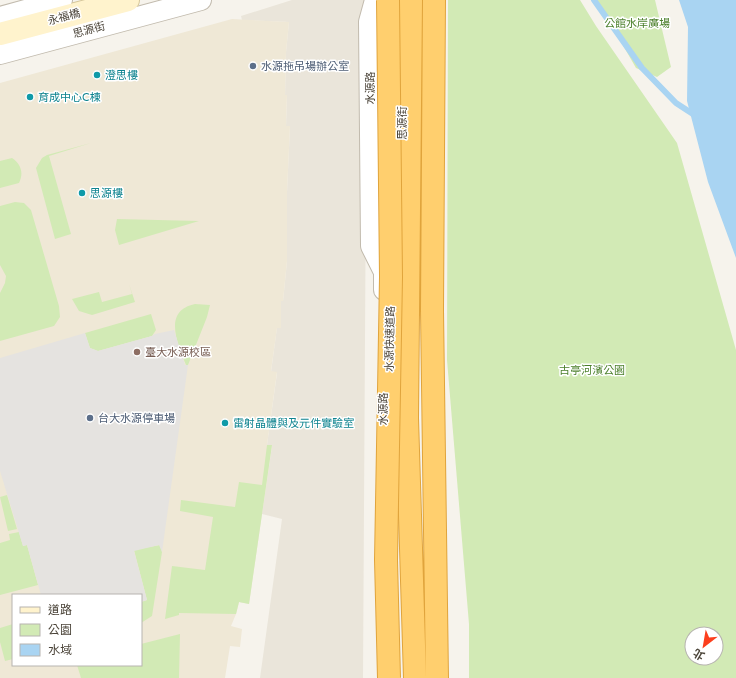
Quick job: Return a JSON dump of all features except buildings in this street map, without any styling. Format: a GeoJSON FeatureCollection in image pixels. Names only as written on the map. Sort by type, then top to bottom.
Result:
{"type":"FeatureCollection","features":[{"type":"Feature","properties":{"kind":"highway","name":"水源快速道路"},"geometry":{"type":"LineString","coordinates":[[388,0],[391,261],[386,560],[389,678]]}},
{"type":"Feature","properties":{"kind":"highway"},"geometry":{"type":"LineString","coordinates":[[411,0],[407,418],[415,678]]}},
{"type":"Feature","properties":{"kind":"highway"},"geometry":{"type":"LineString","coordinates":[[434,0],[432,310],[437,678]]}},
{"type":"Feature","properties":{"kind":"street"},"geometry":{"type":"LineString","coordinates":[[0,17],[62,0]]}},
{"type":"Feature","properties":{"kind":"street","name":"永福橋"},"geometry":{"type":"LineString","coordinates":[[0,34],[128,0]]}},
{"type":"Feature","properties":{"kind":"street","name":"思源街"},"geometry":{"type":"LineString","coordinates":[[0,54],[201,0]]}},
{"type":"Feature","properties":{"kind":"street","name":"水源路"},"geometry":{"type":"LineString","coordinates":[[375,0],[369,22],[371,246],[384,272],[382,678]]}},
{"type":"Feature","properties":{"kind":"street"},"geometry":{"type":"LineString","coordinates":[[384,0],[384,223],[390,246]]}},
{"type":"Feature","properties":{"kind":"street","name":"思源街"},"geometry":{"type":"LineString","coordinates":[[384,272],[390,246],[402,224],[402,19],[388,0]]}},
{"type":"Feature","properties":{"kind":"shaded area"},"geometry":{"type":"Polygon","coordinates":[[[292,0],[367,0],[363,678],[260,678],[282,519],[262,514],[272,446],[267,445],[277,373],[271,372],[277,327],[281,328],[281,301],[283,301],[287,261],[287,192],[290,126],[286,126],[287,96],[285,96],[286,52],[289,22],[242,20],[241,16],[292,0]]]}},
{"type":"Feature","properties":{"kind":"shaded area","name":"臺大水源校區"},"geometry":{"type":"Polygon","coordinates":[[[232,19],[289,22],[286,52],[285,95],[287,95],[286,126],[290,126],[287,192],[287,261],[283,301],[281,301],[281,328],[277,328],[271,371],[277,372],[267,445],[272,445],[249,604],[239,602],[231,626],[242,629],[240,647],[230,646],[225,678],[0,678],[0,83],[232,19]]]}},
{"type":"Feature","properties":{"kind":"shaded area","name":"台大水源停車場"},"geometry":{"type":"Polygon","coordinates":[[[174,330],[185,365],[188,365],[162,552],[159,545],[134,551],[147,600],[142,602],[142,594],[41,594],[27,545],[23,546],[0,471],[0,358],[85,333],[90,348],[98,351],[155,334],[174,330]]]}},
{"type":"Feature","properties":{"kind":"green space","name":"古亭河濱公園"},"geometry":{"type":"Polygon","coordinates":[[[448,0],[580,0],[596,26],[677,143],[736,350],[736,678],[469,678],[469,624],[447,360],[448,0]]]}},
{"type":"Feature","properties":{"kind":"green space","name":"公館水岸廣場"},"geometry":{"type":"Polygon","coordinates":[[[597,0],[655,0],[671,67],[657,77],[636,68],[597,0]]]}},
{"type":"Feature","properties":{"kind":"green space"},"geometry":{"type":"Polygon","coordinates":[[[91,143],[49,156],[71,234],[55,239],[36,168],[42,158],[47,155],[91,143]]]}},
{"type":"Feature","properties":{"kind":"green space"},"geometry":{"type":"Polygon","coordinates":[[[12,158],[18,163],[21,169],[21,179],[19,183],[0,188],[0,161],[12,158]]]}},
{"type":"Feature","properties":{"kind":"green space"},"geometry":{"type":"Polygon","coordinates":[[[15,202],[24,203],[31,210],[59,306],[60,317],[54,326],[0,341],[0,293],[5,283],[6,276],[0,265],[0,206],[15,202]]]}},
{"type":"Feature","properties":{"kind":"green space"},"geometry":{"type":"Polygon","coordinates":[[[117,219],[199,221],[119,245],[115,230],[117,219]]]}},
{"type":"Feature","properties":{"kind":"green space"},"geometry":{"type":"Polygon","coordinates":[[[129,284],[135,302],[92,315],[79,311],[72,299],[99,292],[102,302],[132,294],[129,284]]]}},
{"type":"Feature","properties":{"kind":"green space"},"geometry":{"type":"Polygon","coordinates":[[[195,304],[210,305],[207,317],[188,365],[186,365],[179,348],[175,329],[176,321],[179,314],[185,308],[195,304]]]}},
{"type":"Feature","properties":{"kind":"green space"},"geometry":{"type":"Polygon","coordinates":[[[151,314],[156,330],[152,336],[98,351],[90,348],[85,333],[151,314]]]}},
{"type":"Feature","properties":{"kind":"green space"},"geometry":{"type":"Polygon","coordinates":[[[267,445],[272,445],[249,604],[239,602],[236,614],[179,613],[179,615],[165,619],[172,566],[205,570],[213,517],[180,511],[181,500],[235,507],[239,482],[262,485],[267,445]]]}},
{"type":"Feature","properties":{"kind":"green space"},"geometry":{"type":"Polygon","coordinates":[[[7,495],[17,529],[8,531],[0,497],[7,495]]]}},
{"type":"Feature","properties":{"kind":"green space"},"geometry":{"type":"Polygon","coordinates":[[[19,532],[23,546],[27,545],[38,585],[0,595],[0,543],[10,540],[9,534],[19,532]]]}},
{"type":"Feature","properties":{"kind":"green space"},"geometry":{"type":"Polygon","coordinates":[[[160,545],[162,552],[152,616],[142,622],[142,602],[147,600],[134,550],[160,545]]]}},
{"type":"Feature","properties":{"kind":"green space"},"geometry":{"type":"Polygon","coordinates":[[[12,624],[12,659],[5,661],[0,642],[0,628],[12,624]]]}},
{"type":"Feature","properties":{"kind":"green space"},"geometry":{"type":"Polygon","coordinates":[[[180,634],[179,678],[81,678],[77,666],[142,666],[142,644],[180,634]]]}},
{"type":"Feature","properties":{"kind":"water"},"geometry":{"type":"Polygon","coordinates":[[[679,0],[736,0],[736,258],[708,182],[687,101],[688,27],[679,0]]]}},
{"type":"Feature","properties":{"kind":"waterway"},"geometry":{"type":"LineString","coordinates":[[594,0],[642,68],[676,103],[696,116]]}},
{"type":"Feature","properties":{"kind":"place","name":"水源拖吊場辦公室"},"geometry":{"type":"Point","coordinates":[253,66]}},
{"type":"Feature","properties":{"kind":"place","name":"澄思樓"},"geometry":{"type":"Point","coordinates":[97,75]}},
{"type":"Feature","properties":{"kind":"place","name":"育成中心C棟"},"geometry":{"type":"Point","coordinates":[30,97]}},
{"type":"Feature","properties":{"kind":"place","name":"思源樓"},"geometry":{"type":"Point","coordinates":[82,193]}},
{"type":"Feature","properties":{"kind":"place","name":"臺大水源校區"},"geometry":{"type":"Point","coordinates":[137,352]}},
{"type":"Feature","properties":{"kind":"place","name":"台大水源停車場"},"geometry":{"type":"Point","coordinates":[90,418]}},
{"type":"Feature","properties":{"kind":"place","name":"雷射晶體與及元件實驗室"},"geometry":{"type":"Point","coordinates":[225,423]}}]}
